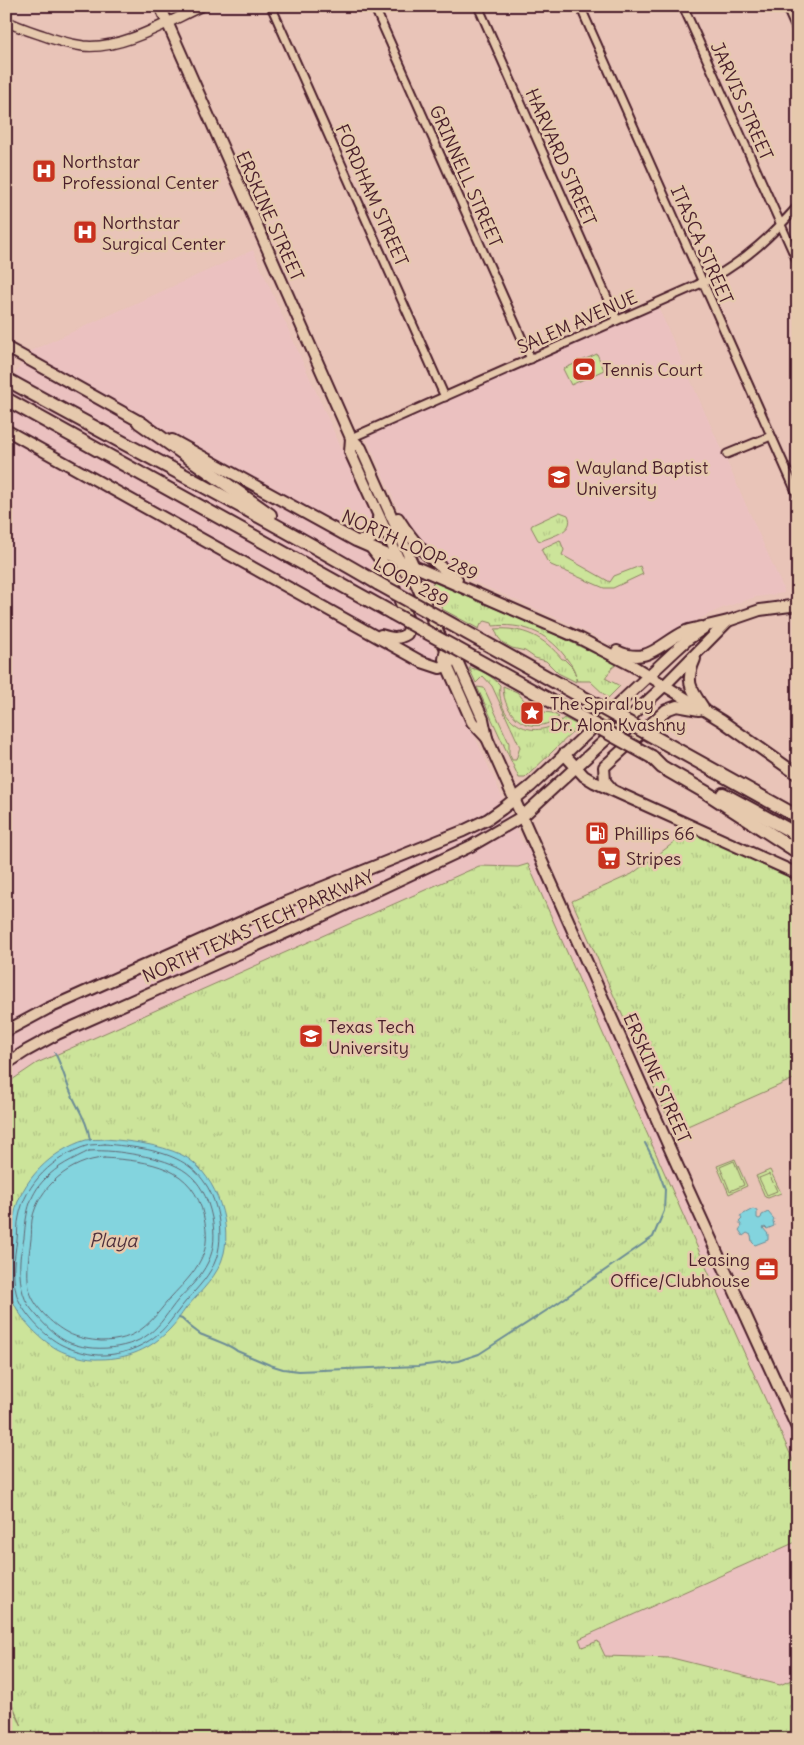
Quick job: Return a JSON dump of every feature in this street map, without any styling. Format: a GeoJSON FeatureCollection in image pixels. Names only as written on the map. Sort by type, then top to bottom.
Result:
{"type":"FeatureCollection","features":[{"type":"Feature","properties":{"kind":"highway","name":"LOOP 289"},"geometry":{"type":"LineString","coordinates":[[6,379],[309,543],[379,584],[798,817]]}},
{"type":"Feature","properties":{"kind":"highway","name":"LOOP 289"},"geometry":{"type":"LineString","coordinates":[[6,399],[798,836]]}},
{"type":"Feature","properties":{"kind":"highway"},"geometry":{"type":"LineString","coordinates":[[6,408],[40,427],[62,430]]}},
{"type":"Feature","properties":{"kind":"highway"},"geometry":{"type":"LineString","coordinates":[[139,422],[309,543]]}},
{"type":"Feature","properties":{"kind":"highway"},"geometry":{"type":"LineString","coordinates":[[652,756],[662,767],[707,793],[798,852]]}},
{"type":"Feature","properties":{"kind":"main road","name":"ERSKINE STREET"},"geometry":{"type":"LineString","coordinates":[[160,6],[351,438],[361,448],[414,565],[413,577]]}},
{"type":"Feature","properties":{"kind":"main road","name":"NORTH LOOP 289"},"geometry":{"type":"LineString","coordinates":[[6,348],[356,541],[579,638],[665,685],[798,775]]}},
{"type":"Feature","properties":{"kind":"main road"},"geometry":{"type":"LineString","coordinates":[[6,430],[422,662],[438,668],[447,666]]}},
{"type":"Feature","properties":{"kind":"main road","name":"ERSKINE STREET"},"geometry":{"type":"LineString","coordinates":[[351,438],[350,452],[378,515],[403,569],[413,577],[483,719],[487,738],[516,799],[678,1167],[798,1430]]}},
{"type":"Feature","properties":{"kind":"main road"},"geometry":{"type":"LineString","coordinates":[[376,482],[408,534],[422,551],[476,592]]}},
{"type":"Feature","properties":{"kind":"main road"},"geometry":{"type":"LineString","coordinates":[[356,541],[370,540],[376,536],[379,530],[378,515]]}},
{"type":"Feature","properties":{"kind":"main road"},"geometry":{"type":"LineString","coordinates":[[368,631],[395,638],[407,634],[410,625],[386,567],[370,547]]}},
{"type":"Feature","properties":{"kind":"main road"},"geometry":{"type":"LineString","coordinates":[[579,638],[597,641],[627,656],[638,656],[652,652],[686,631],[728,621],[760,610],[798,605]]}},
{"type":"Feature","properties":{"kind":"main road","name":"NORTH TEXAS TECH PARKWAY"},"geometry":{"type":"LineString","coordinates":[[6,1064],[57,1034],[312,921],[471,846],[523,816],[665,685],[728,621]]}},
{"type":"Feature","properties":{"kind":"main road","name":"NORTH TEXAS TECH PARKWAY"},"geometry":{"type":"LineString","coordinates":[[6,1031],[47,1009],[278,906],[463,831],[488,819],[516,799],[687,640],[707,626]]}},
{"type":"Feature","properties":{"kind":"main road","name":"ERSKINE STREET"},"geometry":{"type":"LineString","coordinates":[[450,652],[444,659],[447,666],[472,722],[487,738]]}},
{"type":"Feature","properties":{"kind":"main road"},"geometry":{"type":"LineString","coordinates":[[698,653],[691,668],[690,684],[707,712]]}},
{"type":"Feature","properties":{"kind":"main road"},"geometry":{"type":"LineString","coordinates":[[612,789],[605,781],[604,767],[666,710],[677,706],[707,712]]}},
{"type":"Feature","properties":{"kind":"main road"},"geometry":{"type":"LineString","coordinates":[[564,754],[584,776],[798,874]]}},
{"type":"Feature","properties":{"kind":"street"},"geometry":{"type":"LineString","coordinates":[[6,21],[56,40],[83,46],[117,42],[137,36],[202,6]]}},
{"type":"Feature","properties":{"kind":"street","name":"FORDHAM STREET"},"geometry":{"type":"LineString","coordinates":[[271,6],[445,396]]}},
{"type":"Feature","properties":{"kind":"street","name":"GRINNELL STREET"},"geometry":{"type":"LineString","coordinates":[[374,6],[531,359]]}},
{"type":"Feature","properties":{"kind":"street","name":"HARVARD STREET"},"geometry":{"type":"LineString","coordinates":[[478,6],[617,320]]}},
{"type":"Feature","properties":{"kind":"street","name":"ITASCA STREET"},"geometry":{"type":"LineString","coordinates":[[580,6],[798,496]]}},
{"type":"Feature","properties":{"kind":"street","name":"JARVIS STREET"},"geometry":{"type":"LineString","coordinates":[[683,6],[798,263]]}},
{"type":"Feature","properties":{"kind":"street"},"geometry":{"type":"LineString","coordinates":[[786,6],[798,33]]}},
{"type":"Feature","properties":{"kind":"street","name":"SALEM AVENUE"},"geometry":{"type":"LineString","coordinates":[[351,438],[702,283],[734,266],[757,249],[798,206]]}},
{"type":"Feature","properties":{"kind":"street"},"geometry":{"type":"LineString","coordinates":[[728,454],[771,436]]}},
{"type":"Feature","properties":{"kind":"shaded area","name":"Texas Tech University"},"geometry":{"type":"Polygon","coordinates":[[[253,250],[374,522],[384,536],[398,566],[522,841],[532,852],[543,874],[798,1445],[798,1739],[6,1739],[6,390],[28,352],[253,250]]]}},
{"type":"Feature","properties":{"kind":"shaded area","name":"Wayland Baptist University"},"geometry":{"type":"Polygon","coordinates":[[[658,307],[784,593],[756,597],[722,608],[701,618],[646,652],[624,651],[564,621],[461,576],[433,558],[403,520],[366,437],[658,307]]]}},
{"type":"Feature","properties":{"kind":"green space","name":"Tennis Court"},"geometry":{"type":"Polygon","coordinates":[[[597,354],[604,370],[571,385],[563,369],[597,354]]]}},
{"type":"Feature","properties":{"kind":"green space"},"geometry":{"type":"Polygon","coordinates":[[[560,512],[568,515],[570,521],[566,529],[541,541],[538,540],[531,527],[532,525],[560,512]]]}},
{"type":"Feature","properties":{"kind":"green space"},"geometry":{"type":"Polygon","coordinates":[[[560,540],[564,550],[562,555],[610,582],[614,576],[640,566],[643,574],[613,588],[604,588],[551,565],[547,561],[541,549],[560,540]]]}},
{"type":"Feature","properties":{"kind":"green space"},"geometry":{"type":"Polygon","coordinates":[[[433,582],[546,630],[614,663],[616,665],[605,678],[620,686],[608,698],[590,681],[577,681],[576,678],[576,682],[558,673],[546,661],[503,643],[495,629],[515,630],[532,635],[548,645],[564,659],[572,667],[576,676],[573,667],[557,647],[533,631],[514,626],[493,626],[492,623],[485,621],[479,629],[442,609],[432,585],[433,582]]]}},
{"type":"Feature","properties":{"kind":"green space"},"geometry":{"type":"Polygon","coordinates":[[[469,668],[486,674],[500,685],[500,698],[504,710],[520,726],[530,729],[541,729],[553,726],[564,718],[579,726],[525,778],[519,778],[477,687],[484,688],[509,743],[509,753],[512,760],[516,760],[520,747],[492,686],[483,676],[476,683],[469,668]]]}},
{"type":"Feature","properties":{"kind":"green space"},"geometry":{"type":"Polygon","coordinates":[[[503,686],[517,692],[531,708],[537,711],[552,713],[559,717],[539,726],[529,725],[521,721],[508,707],[504,697],[503,686]]]}},
{"type":"Feature","properties":{"kind":"green space"},"geometry":{"type":"Polygon","coordinates":[[[685,828],[798,877],[798,1077],[674,1132],[572,901],[632,874],[680,838],[685,828]]]}},
{"type":"Feature","properties":{"kind":"green space","name":"Texas Tech University"},"geometry":{"type":"Polygon","coordinates":[[[528,864],[798,1471],[798,1541],[579,1639],[582,1647],[598,1641],[605,1656],[672,1658],[780,1685],[798,1677],[798,1739],[6,1739],[6,1693],[22,1726],[6,1690],[6,1084],[37,1063],[479,866],[518,867],[528,864]]]}},
{"type":"Feature","properties":{"kind":"green space"},"geometry":{"type":"Polygon","coordinates":[[[735,1159],[747,1186],[729,1194],[717,1166],[735,1159]]]}},
{"type":"Feature","properties":{"kind":"green space"},"geometry":{"type":"Polygon","coordinates":[[[734,1161],[744,1185],[730,1191],[720,1167],[734,1161]]]}},
{"type":"Feature","properties":{"kind":"green space"},"geometry":{"type":"Polygon","coordinates":[[[770,1170],[781,1193],[768,1198],[765,1197],[756,1176],[770,1170]]]}},
{"type":"Feature","properties":{"kind":"green space"},"geometry":{"type":"Polygon","coordinates":[[[769,1174],[777,1191],[767,1195],[759,1178],[769,1174]]]}},
{"type":"Feature","properties":{"kind":"water","name":"Playa"},"geometry":{"type":"Polygon","coordinates":[[[105,1139],[164,1148],[182,1155],[193,1162],[203,1172],[218,1197],[225,1226],[226,1240],[222,1261],[214,1276],[163,1336],[147,1347],[129,1355],[110,1359],[89,1359],[57,1349],[29,1326],[18,1311],[11,1295],[8,1267],[17,1203],[30,1179],[61,1151],[86,1140],[105,1139]]]}},
{"type":"Feature","properties":{"kind":"water"},"geometry":{"type":"Polygon","coordinates":[[[753,1209],[757,1211],[757,1218],[759,1219],[768,1212],[774,1219],[774,1226],[767,1229],[763,1228],[768,1234],[768,1240],[755,1245],[752,1242],[751,1235],[747,1233],[743,1236],[739,1230],[742,1226],[739,1222],[742,1219],[740,1216],[753,1209]]]}},
{"type":"Feature","properties":{"kind":"waterway"},"geometry":{"type":"LineString","coordinates":[[55,1053],[85,1122],[90,1140]]}},
{"type":"Feature","properties":{"kind":"waterway"},"geometry":{"type":"LineString","coordinates":[[179,1318],[200,1334],[237,1351],[270,1365],[299,1371],[418,1366],[458,1361],[479,1354],[552,1307],[653,1237],[664,1211],[665,1189],[655,1162],[645,1143]]}},
{"type":"Feature","properties":{"kind":"place","name":"Northstar Professional Center"},"geometry":{"type":"Point","coordinates":[44,171]}},
{"type":"Feature","properties":{"kind":"place","name":"Northstar Surgical Center"},"geometry":{"type":"Point","coordinates":[85,232]}},
{"type":"Feature","properties":{"kind":"place","name":"Tennis Court"},"geometry":{"type":"Point","coordinates":[584,369]}},
{"type":"Feature","properties":{"kind":"place","name":"Wayland Baptist University"},"geometry":{"type":"Point","coordinates":[559,477]}},
{"type":"Feature","properties":{"kind":"place","name":"The Spiral by Dr. Alon Kvashny"},"geometry":{"type":"Point","coordinates":[532,713]}},
{"type":"Feature","properties":{"kind":"place","name":"Phillips 66"},"geometry":{"type":"Point","coordinates":[597,833]}},
{"type":"Feature","properties":{"kind":"place","name":"Stripes"},"geometry":{"type":"Point","coordinates":[609,858]}},
{"type":"Feature","properties":{"kind":"place","name":"Texas Tech University"},"geometry":{"type":"Point","coordinates":[311,1036]}},
{"type":"Feature","properties":{"kind":"place","name":"Leasing Office/Clubhouse"},"geometry":{"type":"Point","coordinates":[767,1269]}}]}
